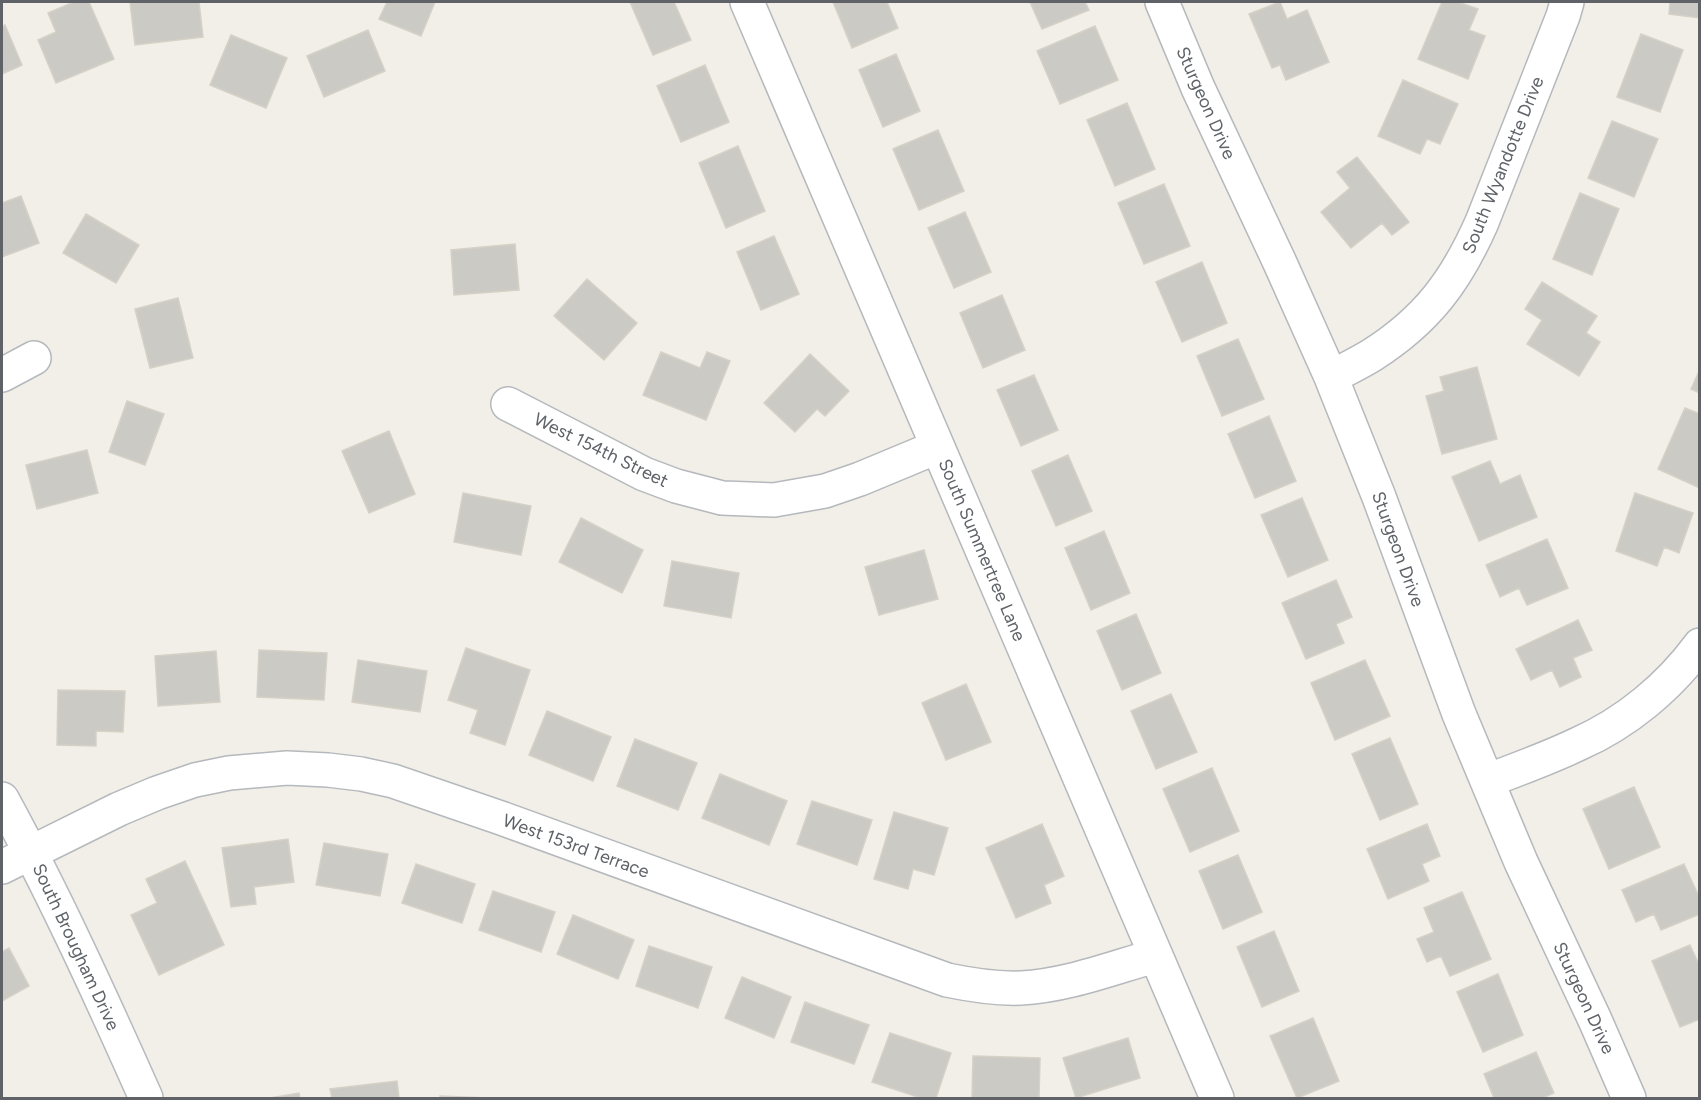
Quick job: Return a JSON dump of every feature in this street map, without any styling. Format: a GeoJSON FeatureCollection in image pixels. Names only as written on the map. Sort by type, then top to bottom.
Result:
{"type":"FeatureCollection","features":[{"type":"Feature","properties":{"kind":"street","name":"South Summertree Lane"},"geometry":{"type":"LineString","coordinates":[[747,2],[1217,1098]]}},
{"type":"Feature","properties":{"kind":"street","name":"Sturgeon Drive"},"geometry":{"type":"LineString","coordinates":[[1162,2],[1198,88],[1331,377],[1379,497],[1459,714],[1521,862],[1629,1098]]}},
{"type":"Feature","properties":{"kind":"street","name":"South Wyandotte Drive"},"geometry":{"type":"LineString","coordinates":[[1331,377],[1371,356],[1407,330],[1424,315],[1452,280],[1469,252],[1482,222],[1567,2]]}},
{"type":"Feature","properties":{"kind":"street"},"geometry":{"type":"LineString","coordinates":[[2,375],[34,358]]}},
{"type":"Feature","properties":{"kind":"street","name":"West 154th Street"},"geometry":{"type":"LineString","coordinates":[[508,404],[644,474],[676,486],[722,498],[774,500],[825,491],[937,447]]}},
{"type":"Feature","properties":{"kind":"street"},"geometry":{"type":"LineString","coordinates":[[1487,781],[1579,744],[1613,725],[1651,698],[1686,664],[1700,645]]}},
{"type":"Feature","properties":{"kind":"street","name":"West 153rd Terrace"},"geometry":{"type":"LineString","coordinates":[[2,867],[119,809],[195,780],[229,773],[287,768],[328,770],[393,781],[947,980],[973,985],[1020,988],[1047,985],[1155,956]]}},
{"type":"Feature","properties":{"kind":"street","name":"South Brougham Drive"},"geometry":{"type":"LineString","coordinates":[[2,799],[31,852],[102,999],[146,1098]]}},
{"type":"Feature","properties":{"kind":"building"},"geometry":{"type":"Polygon","coordinates":[[[74,2],[89,2],[114,59],[56,83],[38,40],[56,32],[48,13],[74,2]]]}},
{"type":"Feature","properties":{"kind":"building"},"geometry":{"type":"Polygon","coordinates":[[[130,2],[199,2],[203,37],[135,45],[130,2]]]}},
{"type":"Feature","properties":{"kind":"building"},"geometry":{"type":"Polygon","coordinates":[[[387,2],[435,2],[421,36],[379,19],[387,2]]]}},
{"type":"Feature","properties":{"kind":"building"},"geometry":{"type":"Polygon","coordinates":[[[630,2],[674,2],[691,40],[653,55],[630,2]]]}},
{"type":"Feature","properties":{"kind":"building"},"geometry":{"type":"Polygon","coordinates":[[[833,2],[887,2],[898,28],[852,48],[833,2]]]}},
{"type":"Feature","properties":{"kind":"building"},"geometry":{"type":"Polygon","coordinates":[[[1030,2],[1085,2],[1089,10],[1042,29],[1030,2]]]}},
{"type":"Feature","properties":{"kind":"building"},"geometry":{"type":"Polygon","coordinates":[[[1280,2],[1287,19],[1307,10],[1329,62],[1286,80],[1280,65],[1272,68],[1249,14],[1280,2]]]}},
{"type":"Feature","properties":{"kind":"building"},"geometry":{"type":"Polygon","coordinates":[[[1442,2],[1458,2],[1478,9],[1469,30],[1485,36],[1468,79],[1418,59],[1442,2]]]}},
{"type":"Feature","properties":{"kind":"building"},"geometry":{"type":"Polygon","coordinates":[[[1670,2],[1700,2],[1700,18],[1669,14],[1670,2]]]}},
{"type":"Feature","properties":{"kind":"building"},"geometry":{"type":"Polygon","coordinates":[[[5,25],[22,65],[2,74],[2,27],[5,25]]]}},
{"type":"Feature","properties":{"kind":"building"},"geometry":{"type":"Polygon","coordinates":[[[1095,26],[1118,80],[1060,104],[1037,51],[1095,26]]]}},
{"type":"Feature","properties":{"kind":"building"},"geometry":{"type":"Polygon","coordinates":[[[368,30],[385,71],[324,97],[307,56],[368,30]]]}},
{"type":"Feature","properties":{"kind":"building"},"geometry":{"type":"Polygon","coordinates":[[[1641,34],[1683,50],[1660,112],[1617,97],[1641,34]]]}},
{"type":"Feature","properties":{"kind":"building"},"geometry":{"type":"Polygon","coordinates":[[[231,35],[287,58],[266,108],[210,85],[231,35]]]}},
{"type":"Feature","properties":{"kind":"building"},"geometry":{"type":"Polygon","coordinates":[[[896,54],[920,111],[883,127],[859,70],[896,54]]]}},
{"type":"Feature","properties":{"kind":"building"},"geometry":{"type":"Polygon","coordinates":[[[705,65],[729,122],[681,142],[657,86],[705,65]]]}},
{"type":"Feature","properties":{"kind":"building"},"geometry":{"type":"Polygon","coordinates":[[[1403,80],[1458,104],[1440,144],[1427,139],[1420,154],[1378,136],[1403,80]]]}},
{"type":"Feature","properties":{"kind":"building"},"geometry":{"type":"Polygon","coordinates":[[[1127,103],[1155,169],[1115,186],[1087,120],[1127,103]]]}},
{"type":"Feature","properties":{"kind":"building"},"geometry":{"type":"Polygon","coordinates":[[[1612,121],[1658,139],[1634,197],[1588,178],[1612,121]]]}},
{"type":"Feature","properties":{"kind":"building"},"geometry":{"type":"Polygon","coordinates":[[[938,130],[964,191],[919,210],[893,149],[938,130]]]}},
{"type":"Feature","properties":{"kind":"building"},"geometry":{"type":"Polygon","coordinates":[[[738,146],[765,211],[726,228],[699,163],[738,146]]]}},
{"type":"Feature","properties":{"kind":"building"},"geometry":{"type":"Polygon","coordinates":[[[1357,157],[1409,222],[1392,235],[1382,223],[1351,248],[1321,212],[1350,188],[1337,172],[1357,157]]]}},
{"type":"Feature","properties":{"kind":"building"},"geometry":{"type":"Polygon","coordinates":[[[1164,184],[1190,246],[1144,264],[1118,203],[1164,184]]]}},
{"type":"Feature","properties":{"kind":"building"},"geometry":{"type":"Polygon","coordinates":[[[1580,193],[1619,209],[1592,275],[1553,259],[1580,193]]]}},
{"type":"Feature","properties":{"kind":"building"},"geometry":{"type":"Polygon","coordinates":[[[21,196],[39,243],[2,257],[2,203],[21,196]]]}},
{"type":"Feature","properties":{"kind":"building"},"geometry":{"type":"Polygon","coordinates":[[[965,212],[991,272],[954,288],[928,228],[965,212]]]}},
{"type":"Feature","properties":{"kind":"building"},"geometry":{"type":"Polygon","coordinates":[[[86,214],[139,245],[116,283],[63,253],[86,214]]]}},
{"type":"Feature","properties":{"kind":"building"},"geometry":{"type":"Polygon","coordinates":[[[774,236],[799,294],[761,310],[737,252],[774,236]]]}},
{"type":"Feature","properties":{"kind":"building"},"geometry":{"type":"Polygon","coordinates":[[[515,244],[519,290],[454,295],[451,250],[515,244]]]}},
{"type":"Feature","properties":{"kind":"building"},"geometry":{"type":"Polygon","coordinates":[[[1202,262],[1227,323],[1182,342],[1156,282],[1202,262]]]}},
{"type":"Feature","properties":{"kind":"building"},"geometry":{"type":"Polygon","coordinates":[[[587,279],[637,323],[604,360],[554,316],[587,279]]]}},
{"type":"Feature","properties":{"kind":"building"},"geometry":{"type":"Polygon","coordinates":[[[1542,282],[1597,316],[1586,333],[1600,342],[1579,376],[1527,344],[1542,320],[1525,309],[1542,282]]]}},
{"type":"Feature","properties":{"kind":"building"},"geometry":{"type":"Polygon","coordinates":[[[1002,295],[1025,350],[983,368],[960,313],[1002,295]]]}},
{"type":"Feature","properties":{"kind":"building"},"geometry":{"type":"Polygon","coordinates":[[[178,298],[193,358],[150,368],[135,309],[178,298]]]}},
{"type":"Feature","properties":{"kind":"building"},"geometry":{"type":"Polygon","coordinates":[[[1238,339],[1264,399],[1222,416],[1197,356],[1238,339]]]}},
{"type":"Feature","properties":{"kind":"building"},"geometry":{"type":"Polygon","coordinates":[[[661,352],[700,368],[707,352],[730,361],[706,420],[643,395],[661,352]]]}},
{"type":"Feature","properties":{"kind":"building"},"geometry":{"type":"Polygon","coordinates":[[[810,354],[849,391],[825,416],[817,409],[795,432],[764,403],[810,354]]]}},
{"type":"Feature","properties":{"kind":"building"},"geometry":{"type":"Polygon","coordinates":[[[1477,367],[1497,439],[1442,454],[1426,396],[1444,391],[1440,377],[1477,367]]]}},
{"type":"Feature","properties":{"kind":"building"},"geometry":{"type":"Polygon","coordinates":[[[1700,369],[1700,393],[1691,389],[1700,369]]]}},
{"type":"Feature","properties":{"kind":"building"},"geometry":{"type":"Polygon","coordinates":[[[1034,375],[1058,430],[1021,446],[997,390],[1034,375]]]}},
{"type":"Feature","properties":{"kind":"building"},"geometry":{"type":"Polygon","coordinates":[[[127,401],[164,414],[145,465],[109,452],[127,401]]]}},
{"type":"Feature","properties":{"kind":"building"},"geometry":{"type":"Polygon","coordinates":[[[1685,408],[1700,414],[1700,488],[1658,469],[1685,408]]]}},
{"type":"Feature","properties":{"kind":"building"},"geometry":{"type":"Polygon","coordinates":[[[1269,416],[1296,481],[1255,498],[1228,434],[1269,416]]]}},
{"type":"Feature","properties":{"kind":"building"},"geometry":{"type":"Polygon","coordinates":[[[389,431],[415,494],[369,513],[342,451],[389,431]]]}},
{"type":"Feature","properties":{"kind":"building"},"geometry":{"type":"Polygon","coordinates":[[[87,450],[98,493],[37,509],[26,465],[87,450]]]}},
{"type":"Feature","properties":{"kind":"building"},"geometry":{"type":"Polygon","coordinates":[[[1068,455],[1092,511],[1056,526],[1032,471],[1068,455]]]}},
{"type":"Feature","properties":{"kind":"building"},"geometry":{"type":"Polygon","coordinates":[[[1490,461],[1500,484],[1520,475],[1537,517],[1479,541],[1452,477],[1490,461]]]}},
{"type":"Feature","properties":{"kind":"building"},"geometry":{"type":"Polygon","coordinates":[[[463,493],[531,506],[521,555],[454,542],[463,493]]]}},
{"type":"Feature","properties":{"kind":"building"},"geometry":{"type":"Polygon","coordinates":[[[1635,493],[1693,513],[1679,553],[1664,547],[1657,566],[1616,551],[1635,493]]]}},
{"type":"Feature","properties":{"kind":"building"},"geometry":{"type":"Polygon","coordinates":[[[1302,498],[1328,560],[1288,577],[1261,515],[1302,498]]]}},
{"type":"Feature","properties":{"kind":"building"},"geometry":{"type":"Polygon","coordinates":[[[581,518],[643,550],[622,593],[559,562],[581,518]]]}},
{"type":"Feature","properties":{"kind":"building"},"geometry":{"type":"Polygon","coordinates":[[[1104,531],[1130,593],[1091,610],[1065,548],[1104,531]]]}},
{"type":"Feature","properties":{"kind":"building"},"geometry":{"type":"Polygon","coordinates":[[[1547,539],[1568,588],[1527,605],[1519,588],[1500,597],[1486,565],[1547,539]]]}},
{"type":"Feature","properties":{"kind":"building"},"geometry":{"type":"Polygon","coordinates":[[[924,550],[938,599],[879,615],[865,567],[924,550]]]}},
{"type":"Feature","properties":{"kind":"building"},"geometry":{"type":"Polygon","coordinates":[[[672,561],[739,573],[731,618],[664,606],[672,561]]]}},
{"type":"Feature","properties":{"kind":"building"},"geometry":{"type":"Polygon","coordinates":[[[1336,580],[1352,617],[1336,624],[1344,643],[1306,659],[1282,603],[1336,580]]]}},
{"type":"Feature","properties":{"kind":"building"},"geometry":{"type":"Polygon","coordinates":[[[1136,614],[1161,673],[1122,690],[1097,631],[1136,614]]]}},
{"type":"Feature","properties":{"kind":"building"},"geometry":{"type":"Polygon","coordinates":[[[1578,620],[1592,650],[1573,658],[1581,677],[1560,687],[1552,670],[1531,680],[1516,649],[1578,620]]]}},
{"type":"Feature","properties":{"kind":"building"},"geometry":{"type":"Polygon","coordinates":[[[466,648],[530,670],[505,745],[470,733],[478,710],[448,700],[466,648]]]}},
{"type":"Feature","properties":{"kind":"building"},"geometry":{"type":"Polygon","coordinates":[[[259,650],[327,653],[324,700],[257,697],[259,650]]]}},
{"type":"Feature","properties":{"kind":"building"},"geometry":{"type":"Polygon","coordinates":[[[216,651],[220,702],[158,706],[155,656],[216,651]]]}},
{"type":"Feature","properties":{"kind":"building"},"geometry":{"type":"Polygon","coordinates":[[[358,660],[427,671],[420,712],[352,702],[358,660]]]}},
{"type":"Feature","properties":{"kind":"building"},"geometry":{"type":"Polygon","coordinates":[[[1365,660],[1390,716],[1335,740],[1311,683],[1365,660]]]}},
{"type":"Feature","properties":{"kind":"building"},"geometry":{"type":"Polygon","coordinates":[[[966,684],[991,742],[946,760],[922,703],[966,684]]]}},
{"type":"Feature","properties":{"kind":"building"},"geometry":{"type":"Polygon","coordinates":[[[58,690],[125,691],[123,732],[96,731],[96,746],[57,745],[58,690]]]}},
{"type":"Feature","properties":{"kind":"building"},"geometry":{"type":"Polygon","coordinates":[[[1171,694],[1197,752],[1156,769],[1131,711],[1171,694]]]}},
{"type":"Feature","properties":{"kind":"building"},"geometry":{"type":"Polygon","coordinates":[[[547,711],[611,737],[593,781],[529,755],[547,711]]]}},
{"type":"Feature","properties":{"kind":"building"},"geometry":{"type":"Polygon","coordinates":[[[1390,738],[1418,804],[1380,820],[1352,754],[1390,738]]]}},
{"type":"Feature","properties":{"kind":"building"},"geometry":{"type":"Polygon","coordinates":[[[635,739],[697,763],[678,810],[617,786],[635,739]]]}},
{"type":"Feature","properties":{"kind":"building"},"geometry":{"type":"Polygon","coordinates":[[[1212,768],[1239,831],[1190,852],[1163,789],[1212,768]]]}},
{"type":"Feature","properties":{"kind":"building"},"geometry":{"type":"Polygon","coordinates":[[[720,774],[787,801],[769,845],[702,818],[720,774]]]}},
{"type":"Feature","properties":{"kind":"building"},"geometry":{"type":"Polygon","coordinates":[[[1634,787],[1660,847],[1609,869],[1583,809],[1634,787]]]}},
{"type":"Feature","properties":{"kind":"building"},"geometry":{"type":"Polygon","coordinates":[[[812,801],[872,820],[857,865],[797,844],[812,801]]]}},
{"type":"Feature","properties":{"kind":"building"},"geometry":{"type":"Polygon","coordinates":[[[894,812],[948,828],[934,875],[913,869],[908,889],[874,879],[894,812]]]}},
{"type":"Feature","properties":{"kind":"building"},"geometry":{"type":"Polygon","coordinates":[[[1042,824],[1064,876],[1044,885],[1051,903],[1016,918],[986,848],[1042,824]]]}},
{"type":"Feature","properties":{"kind":"building"},"geometry":{"type":"Polygon","coordinates":[[[1427,824],[1440,856],[1422,864],[1429,881],[1388,899],[1367,849],[1427,824]]]}},
{"type":"Feature","properties":{"kind":"building"},"geometry":{"type":"Polygon","coordinates":[[[288,839],[294,882],[254,887],[256,904],[231,907],[222,848],[288,839]]]}},
{"type":"Feature","properties":{"kind":"building"},"geometry":{"type":"Polygon","coordinates":[[[324,843],[388,854],[380,896],[316,885],[324,843]]]}},
{"type":"Feature","properties":{"kind":"building"},"geometry":{"type":"Polygon","coordinates":[[[1238,855],[1262,912],[1223,929],[1199,871],[1238,855]]]}},
{"type":"Feature","properties":{"kind":"building"},"geometry":{"type":"Polygon","coordinates":[[[185,861],[224,945],[159,975],[131,915],[157,903],[146,879],[185,861]]]}},
{"type":"Feature","properties":{"kind":"building"},"geometry":{"type":"Polygon","coordinates":[[[416,864],[475,884],[462,923],[402,903],[416,864]]]}},
{"type":"Feature","properties":{"kind":"building"},"geometry":{"type":"Polygon","coordinates":[[[1684,864],[1700,899],[1700,914],[1661,930],[1654,914],[1636,922],[1622,890],[1684,864]]]}},
{"type":"Feature","properties":{"kind":"building"},"geometry":{"type":"Polygon","coordinates":[[[493,891],[555,912],[541,952],[479,930],[493,891]]]}},
{"type":"Feature","properties":{"kind":"building"},"geometry":{"type":"Polygon","coordinates":[[[1462,892],[1491,959],[1450,976],[1441,956],[1427,962],[1417,939],[1434,932],[1424,908],[1462,892]]]}},
{"type":"Feature","properties":{"kind":"building"},"geometry":{"type":"Polygon","coordinates":[[[573,915],[634,940],[618,979],[557,954],[573,915]]]}},
{"type":"Feature","properties":{"kind":"building"},"geometry":{"type":"Polygon","coordinates":[[[1274,931],[1299,991],[1262,1007],[1237,947],[1274,931]]]}},
{"type":"Feature","properties":{"kind":"building"},"geometry":{"type":"Polygon","coordinates":[[[1690,945],[1700,967],[1700,1019],[1680,1027],[1652,961],[1690,945]]]}},
{"type":"Feature","properties":{"kind":"building"},"geometry":{"type":"Polygon","coordinates":[[[649,946],[712,967],[698,1008],[636,986],[649,946]]]}},
{"type":"Feature","properties":{"kind":"building"},"geometry":{"type":"Polygon","coordinates":[[[9,948],[29,986],[2,1001],[2,952],[9,948]]]}},
{"type":"Feature","properties":{"kind":"building"},"geometry":{"type":"Polygon","coordinates":[[[1498,974],[1523,1035],[1483,1052],[1457,992],[1498,974]]]}},
{"type":"Feature","properties":{"kind":"building"},"geometry":{"type":"Polygon","coordinates":[[[742,977],[791,997],[774,1038],[725,1018],[742,977]]]}},
{"type":"Feature","properties":{"kind":"building"},"geometry":{"type":"Polygon","coordinates":[[[805,1002],[869,1025],[854,1064],[791,1042],[805,1002]]]}},
{"type":"Feature","properties":{"kind":"building"},"geometry":{"type":"Polygon","coordinates":[[[1313,1018],[1339,1081],[1297,1098],[1270,1036],[1313,1018]]]}},
{"type":"Feature","properties":{"kind":"building"},"geometry":{"type":"Polygon","coordinates":[[[890,1033],[951,1053],[936,1098],[921,1098],[872,1082],[890,1033]]]}},
{"type":"Feature","properties":{"kind":"building"},"geometry":{"type":"Polygon","coordinates":[[[1128,1038],[1140,1078],[1076,1098],[1063,1058],[1128,1038]]]}},
{"type":"Feature","properties":{"kind":"building"},"geometry":{"type":"Polygon","coordinates":[[[1536,1052],[1554,1093],[1542,1098],[1494,1098],[1484,1074],[1536,1052]]]}},
{"type":"Feature","properties":{"kind":"building"},"geometry":{"type":"Polygon","coordinates":[[[973,1056],[1040,1058],[1039,1098],[972,1098],[973,1056]]]}},
{"type":"Feature","properties":{"kind":"building"},"geometry":{"type":"Polygon","coordinates":[[[397,1081],[399,1098],[332,1098],[330,1089],[397,1081]]]}},
{"type":"Feature","properties":{"kind":"building"},"geometry":{"type":"Polygon","coordinates":[[[299,1093],[300,1098],[270,1098],[299,1093]]]}},
{"type":"Feature","properties":{"kind":"building"},"geometry":{"type":"Polygon","coordinates":[[[440,1096],[488,1098],[440,1098],[440,1096]]]}}]}
